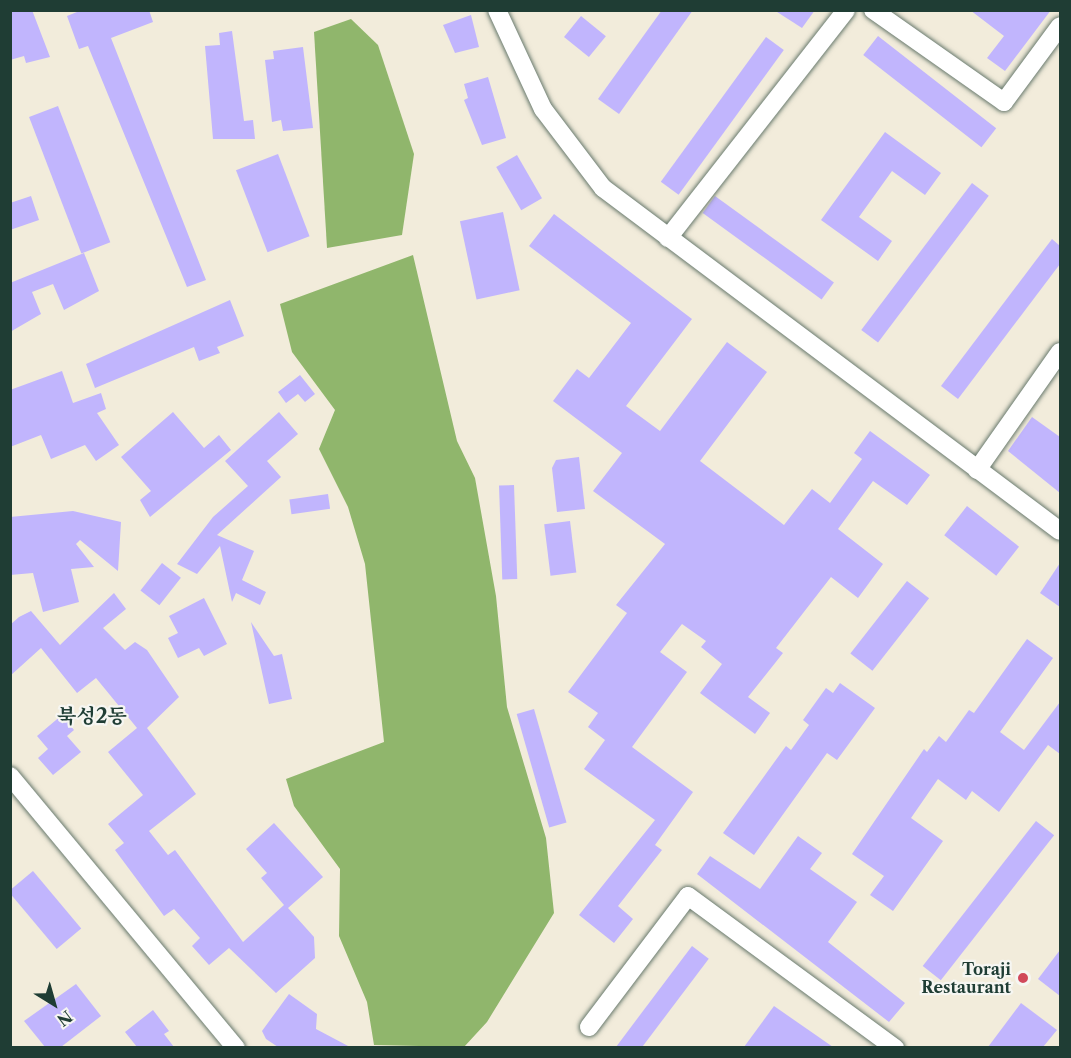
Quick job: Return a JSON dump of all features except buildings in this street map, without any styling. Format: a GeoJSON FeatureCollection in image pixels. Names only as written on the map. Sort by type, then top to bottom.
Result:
{"type":"FeatureCollection","features":[{"type":"Feature","properties":{"kind":"street"},"geometry":{"type":"LineString","coordinates":[[497,10],[550,118],[603,188],[1060,531]]}},
{"type":"Feature","properties":{"kind":"street"},"geometry":{"type":"LineString","coordinates":[[668,238],[846,10]]}},
{"type":"Feature","properties":{"kind":"street"},"geometry":{"type":"LineString","coordinates":[[873,10],[1004,102],[1060,26]]}},
{"type":"Feature","properties":{"kind":"street"},"geometry":{"type":"LineString","coordinates":[[977,470],[1060,352]]}},
{"type":"Feature","properties":{"kind":"street"},"geometry":{"type":"LineString","coordinates":[[10,776],[236,1047]]}},
{"type":"Feature","properties":{"kind":"street"},"geometry":{"type":"LineString","coordinates":[[589,1027],[688,896],[895,1047]]}},
{"type":"Feature","properties":{"kind":"green space"},"geometry":{"type":"Polygon","coordinates":[[[351,19],[378,45],[414,154],[402,235],[327,248],[314,32],[351,19]]]}},
{"type":"Feature","properties":{"kind":"green space"},"geometry":{"type":"Polygon","coordinates":[[[413,255],[457,441],[475,478],[496,596],[507,707],[546,838],[554,913],[487,1022],[464,1047],[374,1045],[367,1002],[339,936],[340,869],[294,806],[286,779],[384,742],[365,564],[348,507],[319,449],[335,410],[292,352],[280,304],[413,255]]]}},
{"type":"Feature","properties":{"kind":"place","name":"Toraji Restaurant"},"geometry":{"type":"Point","coordinates":[1023,978]}},
{"type":"Feature","properties":{"kind":"district","name":"북성2동"},"geometry":{"type":"Point","coordinates":[92,716]}}]}
